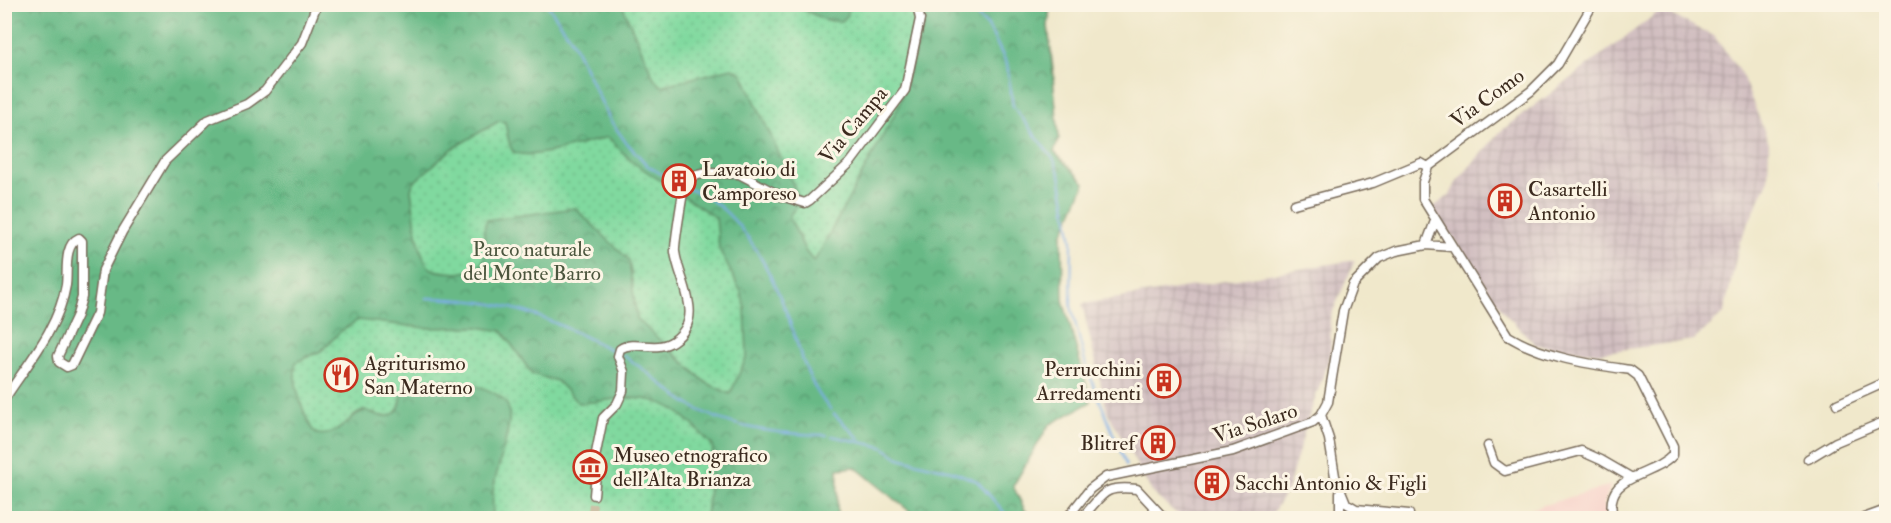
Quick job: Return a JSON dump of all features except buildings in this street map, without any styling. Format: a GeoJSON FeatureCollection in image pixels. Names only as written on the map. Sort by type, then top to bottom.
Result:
{"type":"FeatureCollection","features":[{"type":"Feature","properties":{"kind":"street"},"geometry":{"type":"LineString","coordinates":[[4,400],[55,320],[66,284],[69,254],[74,241],[79,238],[82,241],[82,297],[77,315],[58,356],[59,362],[67,367],[72,366],[97,313],[103,270],[122,232],[165,161],[208,120],[248,104],[265,91],[302,43],[317,4]]}},
{"type":"Feature","properties":{"kind":"street","name":"Via Campa"},"geometry":{"type":"LineString","coordinates":[[594,463],[603,418],[617,404],[623,391],[624,372],[619,352],[630,344],[657,347],[672,342],[689,318],[690,302],[675,250],[685,184],[693,176],[707,173],[739,174],[781,196],[805,203],[810,200],[851,162],[905,90],[920,19],[917,4]]}},
{"type":"Feature","properties":{"kind":"street","name":"Via Como"},"geometry":{"type":"LineString","coordinates":[[1428,167],[1531,91],[1551,71],[1581,29],[1593,4]]}},
{"type":"Feature","properties":{"kind":"street"},"geometry":{"type":"LineString","coordinates":[[1294,204],[1373,183],[1421,163],[1428,167],[1422,182],[1423,199],[1508,336],[1524,345],[1552,354],[1630,370],[1638,376],[1673,446],[1673,455],[1667,461],[1617,488],[1611,499],[1613,519]]}},
{"type":"Feature","properties":{"kind":"street"},"geometry":{"type":"LineString","coordinates":[[1426,245],[1435,221]]}},
{"type":"Feature","properties":{"kind":"street","name":"Via Solaro"},"geometry":{"type":"LineString","coordinates":[[1067,519],[1090,489],[1106,477],[1258,444],[1300,429],[1322,415],[1329,396],[1343,311],[1353,284],[1379,258],[1396,251],[1426,245],[1452,247]]}},
{"type":"Feature","properties":{"kind":"street"},"geometry":{"type":"LineString","coordinates":[[1837,404],[1887,382]]}},
{"type":"Feature","properties":{"kind":"street"},"geometry":{"type":"LineString","coordinates":[[1322,415],[1340,493],[1340,519]]}},
{"type":"Feature","properties":{"kind":"street"},"geometry":{"type":"LineString","coordinates":[[1808,459],[1836,442],[1887,421]]}},
{"type":"Feature","properties":{"kind":"street"},"geometry":{"type":"LineString","coordinates":[[1488,446],[1494,463],[1505,471],[1581,452],[1632,478]]}},
{"type":"Feature","properties":{"kind":"street"},"geometry":{"type":"LineString","coordinates":[[594,495],[596,474]]}},
{"type":"Feature","properties":{"kind":"street"},"geometry":{"type":"LineString","coordinates":[[1081,519],[1099,496],[1116,487],[1137,489],[1164,519]]}},
{"type":"Feature","properties":{"kind":"street"},"geometry":{"type":"LineString","coordinates":[[1340,493],[1346,503],[1356,509],[1409,514]]}},
{"type":"Feature","properties":{"kind":"street"},"geometry":{"type":"LineString","coordinates":[[1864,519],[1887,510]]}},
{"type":"Feature","properties":{"kind":"shaded area"},"geometry":{"type":"Polygon","coordinates":[[[1661,10],[1714,36],[1742,75],[1769,143],[1768,181],[1740,241],[1724,313],[1694,340],[1598,353],[1536,345],[1506,315],[1432,208],[1450,195],[1457,181],[1501,131],[1661,10]]]}},
{"type":"Feature","properties":{"kind":"shaded area"},"geometry":{"type":"Polygon","coordinates":[[[1355,260],[1330,318],[1331,354],[1310,413],[1287,491],[1269,518],[1182,518],[1153,494],[1107,411],[1082,304],[1355,260]]]}},
{"type":"Feature","properties":{"kind":"shaded area"},"geometry":{"type":"Polygon","coordinates":[[[1611,485],[1604,504],[1608,518],[1501,518],[1611,485]]]}},
{"type":"Feature","properties":{"kind":"green space","name":"Parco naturale del Monte Barro"},"geometry":{"type":"Polygon","coordinates":[[[4,5],[1050,5],[1048,26],[1054,78],[825,420],[837,518],[5,518],[4,5]]]}},
{"type":"Feature","properties":{"kind":"green space","name":"Parco naturale del Monte Barro"},"geometry":{"type":"Polygon","coordinates":[[[4,5],[622,5],[654,78],[661,86],[732,68],[742,73],[798,195],[800,202],[789,216],[806,252],[814,262],[898,108],[926,18],[923,5],[1050,5],[1048,26],[1059,138],[1054,152],[1085,183],[1062,235],[1063,300],[1091,402],[1049,425],[1013,486],[1025,510],[1034,518],[918,518],[855,467],[838,469],[837,518],[706,518],[713,446],[675,410],[641,398],[578,403],[557,381],[532,374],[502,331],[477,327],[426,328],[358,320],[340,332],[321,351],[296,362],[296,387],[312,429],[317,434],[332,433],[365,410],[382,416],[391,415],[396,412],[407,385],[421,380],[449,380],[481,387],[495,393],[504,401],[509,410],[509,418],[493,491],[493,518],[5,518],[4,5]],[[499,121],[453,148],[413,183],[411,190],[417,233],[427,264],[437,271],[465,272],[481,264],[484,259],[484,231],[487,220],[575,208],[629,260],[637,319],[705,382],[730,394],[747,356],[745,307],[741,292],[719,249],[716,218],[631,161],[608,137],[543,153],[518,154],[512,150],[505,122],[499,121]]]}},
{"type":"Feature","properties":{"kind":"green space"},"geometry":{"type":"Polygon","coordinates":[[[794,5],[847,5],[848,15],[842,21],[827,21],[794,5]]]}},
{"type":"Feature","properties":{"kind":"waterway"},"geometry":{"type":"LineString","coordinates":[[547,4],[570,37],[610,120],[625,141],[648,166],[682,186]]}},
{"type":"Feature","properties":{"kind":"waterway"},"geometry":{"type":"LineString","coordinates":[[965,4],[988,26],[1007,64],[1013,106],[1054,160],[1060,175],[1072,241],[1071,306],[1087,369],[1126,465]]}},
{"type":"Feature","properties":{"kind":"waterway"},"geometry":{"type":"LineString","coordinates":[[1880,185],[1886,202]]}},
{"type":"Feature","properties":{"kind":"waterway"},"geometry":{"type":"LineString","coordinates":[[686,188],[708,198],[724,210],[736,222],[757,251],[781,299],[804,365],[822,400],[831,410]]}},
{"type":"Feature","properties":{"kind":"waterway"},"geometry":{"type":"LineString","coordinates":[[426,298],[480,302],[525,312],[569,329],[617,353]]}},
{"type":"Feature","properties":{"kind":"waterway"},"geometry":{"type":"LineString","coordinates":[[622,355],[685,402],[718,418],[735,424],[772,431],[827,435]]}},
{"type":"Feature","properties":{"kind":"waterway"},"geometry":{"type":"LineString","coordinates":[[834,414],[860,439]]}},
{"type":"Feature","properties":{"kind":"waterway"},"geometry":{"type":"LineString","coordinates":[[832,436],[883,447],[899,458],[952,471],[977,481],[1009,518]]}},
{"type":"Feature","properties":{"kind":"tunnel"},"geometry":{"type":"LineString","coordinates":[[592,512],[594,495]]}},
{"type":"Feature","properties":{"kind":"place","name":"Lavatoio di Camporeso"},"geometry":{"type":"Point","coordinates":[679,181]}},
{"type":"Feature","properties":{"kind":"place","name":"Casartelli Antonio"},"geometry":{"type":"Point","coordinates":[1505,201]}},
{"type":"Feature","properties":{"kind":"place","name":"Agriturismo San Materno"},"geometry":{"type":"Point","coordinates":[341,375]}},
{"type":"Feature","properties":{"kind":"place","name":"Perrucchini Arredamenti"},"geometry":{"type":"Point","coordinates":[1164,381]}},
{"type":"Feature","properties":{"kind":"place","name":"Blitref"},"geometry":{"type":"Point","coordinates":[1158,443]}},
{"type":"Feature","properties":{"kind":"place","name":"Museo etnografico dell'Alta Brianza"},"geometry":{"type":"Point","coordinates":[590,467]}},
{"type":"Feature","properties":{"kind":"place","name":"Sacchi Antonio & Figli"},"geometry":{"type":"Point","coordinates":[1212,483]}}]}
